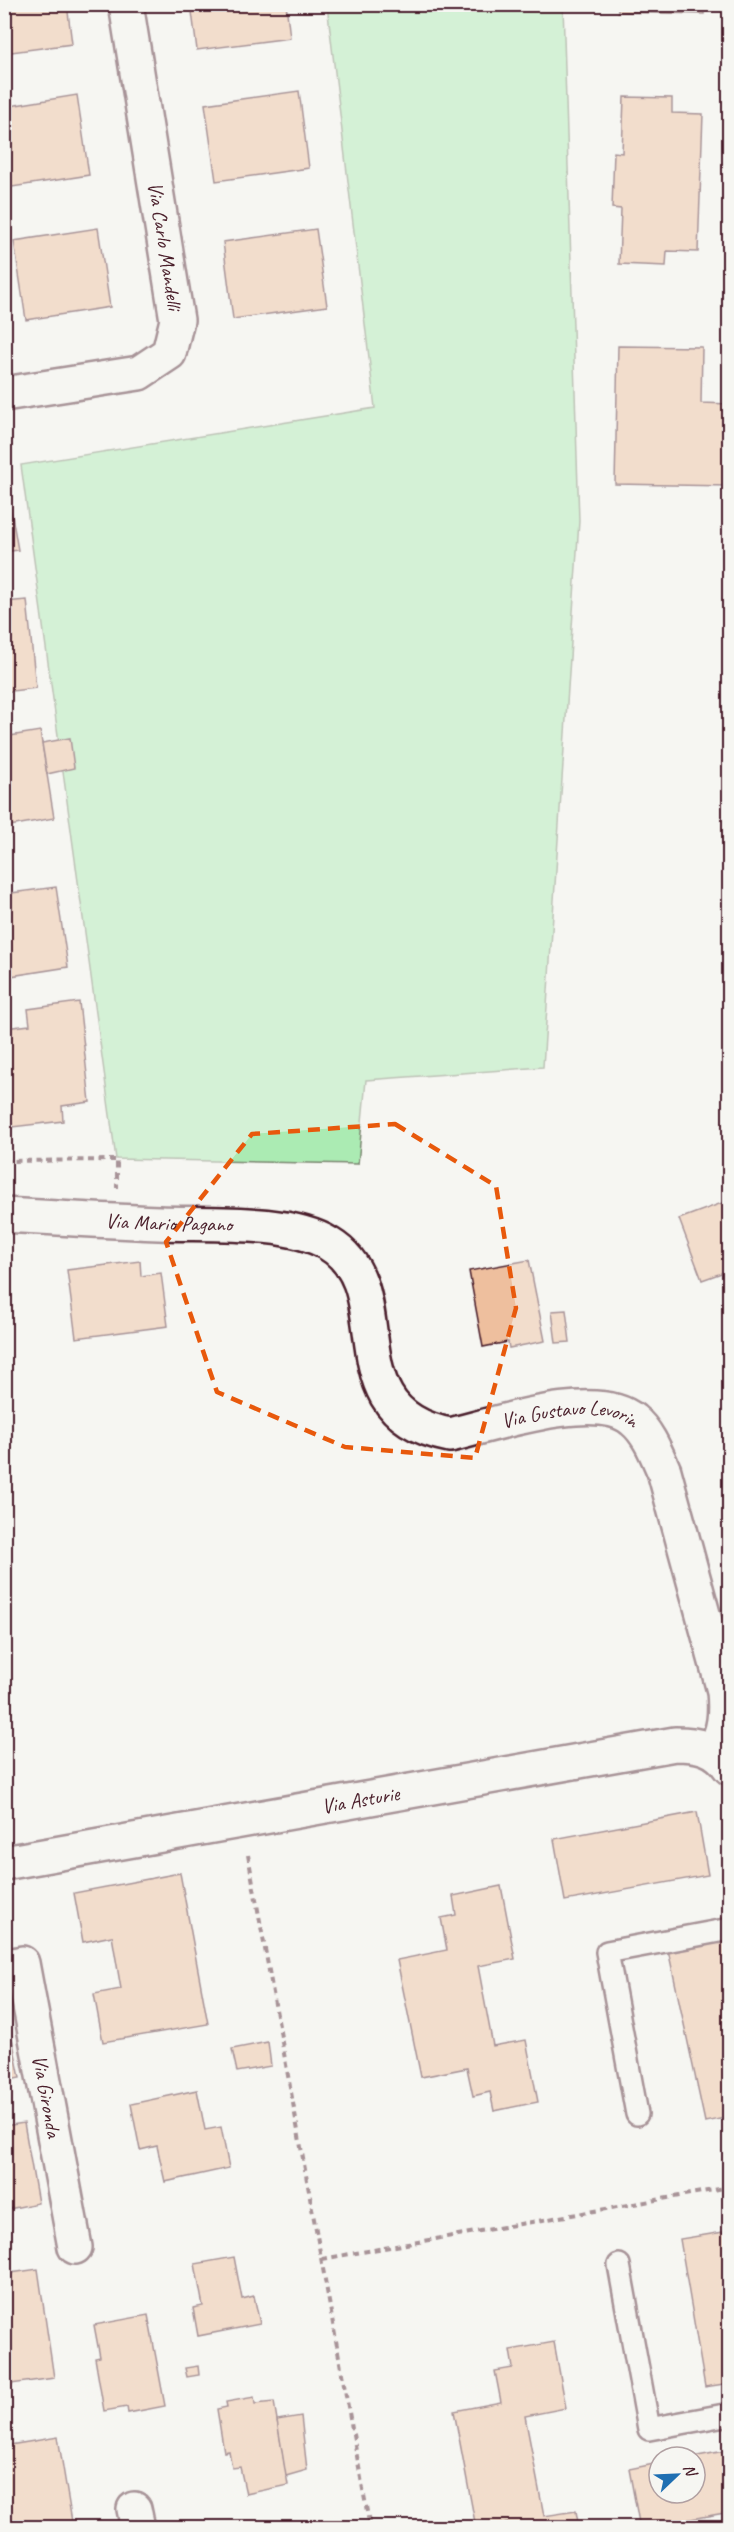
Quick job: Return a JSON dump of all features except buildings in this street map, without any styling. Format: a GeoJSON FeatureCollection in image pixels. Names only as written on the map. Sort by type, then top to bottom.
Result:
{"type":"FeatureCollection","features":[{"type":"Feature","properties":{"kind":"street","name":"Via Carlo Mandelli"},"geometry":{"type":"LineString","coordinates":[[4,394],[139,373],[169,353],[177,320],[126,4]]}},
{"type":"Feature","properties":{"kind":"street","name":"Via Mario Pagano"},"geometry":{"type":"LineString","coordinates":[[4,1215],[266,1227],[304,1234],[330,1244]]}},
{"type":"Feature","properties":{"kind":"street","name":"Via Gustavo Levorin"},"geometry":{"type":"LineString","coordinates":[[330,1244],[342,1254],[359,1281],[383,1391],[393,1407],[412,1423],[450,1435],[559,1409],[584,1406],[621,1412],[634,1420],[651,1443],[674,1502],[724,1690],[726,1712],[722,1759]]}},
{"type":"Feature","properties":{"kind":"street","name":"Via Asturie"},"geometry":{"type":"LineString","coordinates":[[4,1863],[650,1747],[695,1744],[722,1759]]}},
{"type":"Feature","properties":{"kind":"street","name":"Via Gironda"},"geometry":{"type":"LineString","coordinates":[[4,1967],[21,1963],[75,2247]]}},
{"type":"Feature","properties":{"kind":"lane"},"geometry":{"type":"LineString","coordinates":[[637,2114],[607,1952],[729,1929]]}},
{"type":"Feature","properties":{"kind":"lane"},"geometry":{"type":"LineString","coordinates":[[619,2265],[649,2429],[729,2414]]}},
{"type":"Feature","properties":{"kind":"path"},"geometry":{"type":"LineString","coordinates":[[4,1161],[117,1160],[119,1221]]}},
{"type":"Feature","properties":{"kind":"path"},"geometry":{"type":"LineString","coordinates":[[242,1821],[370,2528]]}},
{"type":"Feature","properties":{"kind":"path"},"geometry":{"type":"LineString","coordinates":[[322,2259],[729,2187]]}},
{"type":"Feature","properties":{"kind":"highlighted area"},"geometry":{"type":"Polygon","coordinates":[[[395,1124],[496,1186],[516,1308],[475,1458],[345,1447],[217,1392],[166,1242],[252,1134],[395,1124]]]}},
{"type":"Feature","properties":{"kind":"green space"},"geometry":{"type":"Polygon","coordinates":[[[327,5],[563,5],[579,521],[543,1067],[366,1080],[358,1164],[116,1159],[21,465],[375,408],[327,5]]]}}]}
